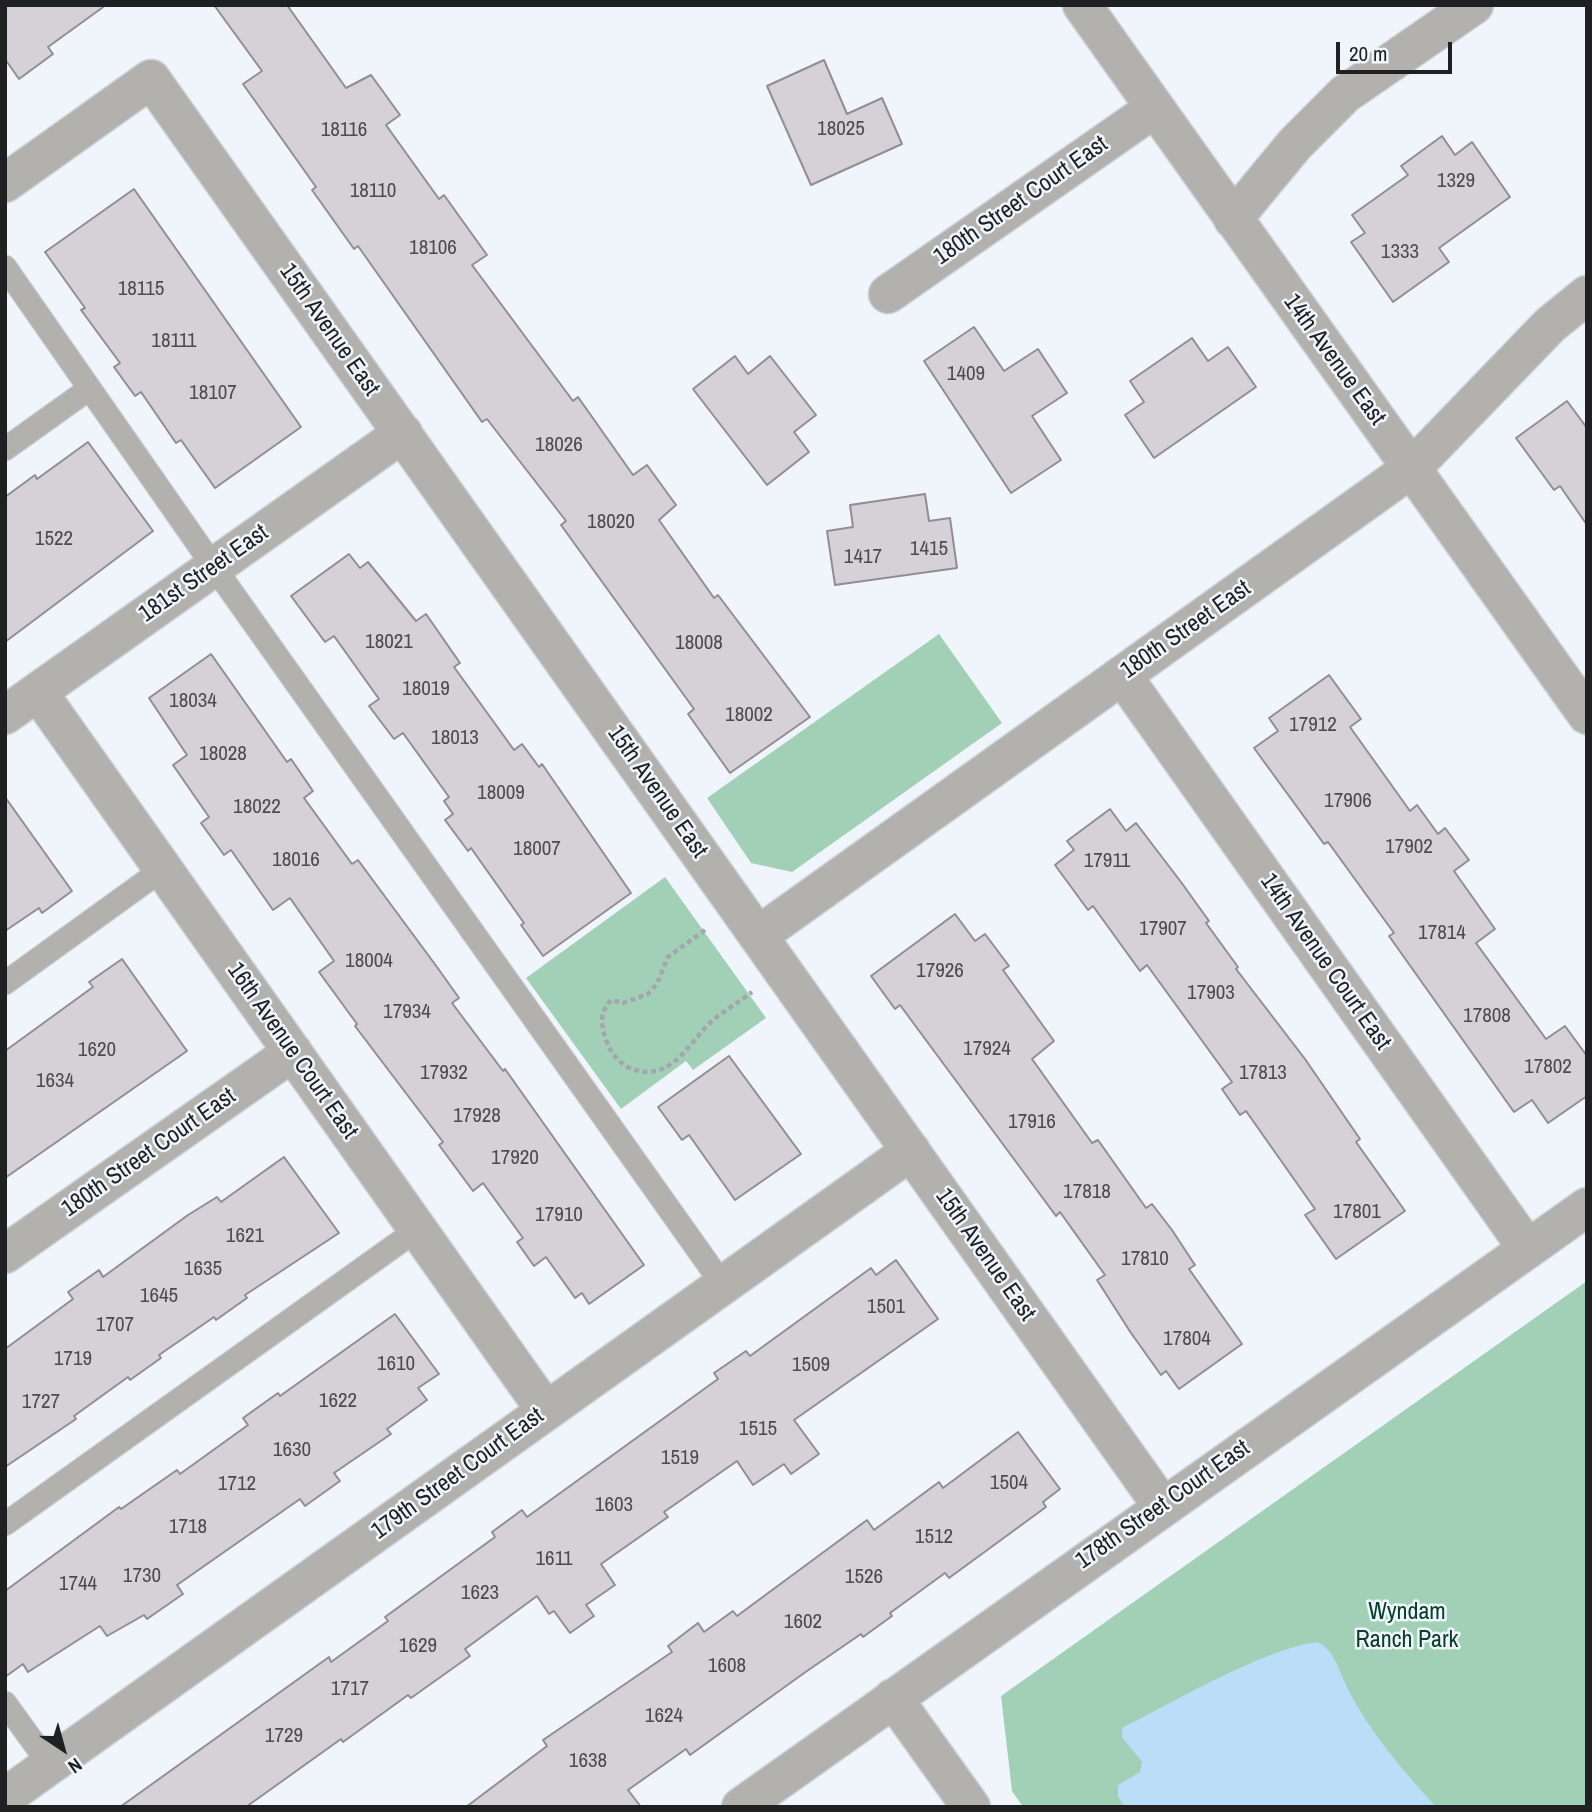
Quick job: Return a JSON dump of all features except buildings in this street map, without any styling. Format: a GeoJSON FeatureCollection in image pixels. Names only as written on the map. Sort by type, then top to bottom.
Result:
{"type":"FeatureCollection","features":[{"type":"Feature","properties":{"kind":"street","name":"14th Avenue East"},"geometry":{"type":"LineString","coordinates":[[1082,5],[1587,715]]}},
{"type":"Feature","properties":{"kind":"street"},"geometry":{"type":"LineString","coordinates":[[1233,219],[1295,144],[1345,94],[1474,5]]}},
{"type":"Feature","properties":{"kind":"street","name":"15th Avenue East"},"geometry":{"type":"LineString","coordinates":[[5,183],[151,79],[1162,1506]]}},
{"type":"Feature","properties":{"kind":"street","name":"180th Street Court East"},"geometry":{"type":"LineString","coordinates":[[888,294],[1155,108]]}},
{"type":"Feature","properties":{"kind":"street","name":"180th Street East"},"geometry":{"type":"LineString","coordinates":[[759,935],[1412,468],[1550,324],[1587,295]]}},
{"type":"Feature","properties":{"kind":"street","name":"181st Street East"},"geometry":{"type":"LineString","coordinates":[[5,715],[402,433]]}},
{"type":"Feature","properties":{"kind":"street","name":"14th Avenue Court East"},"geometry":{"type":"LineString","coordinates":[[1122,675],[1527,1248]]}},
{"type":"Feature","properties":{"kind":"street","name":"16th Avenue Court East"},"geometry":{"type":"LineString","coordinates":[[38,692],[546,1411]]}},
{"type":"Feature","properties":{"kind":"street","name":"180th Street Court East"},"geometry":{"type":"LineString","coordinates":[[5,1254],[293,1052]]}},
{"type":"Feature","properties":{"kind":"street","name":"179th Street Court East"},"geometry":{"type":"LineString","coordinates":[[5,1797],[911,1151]]}},
{"type":"Feature","properties":{"kind":"street","name":"178th Street Court East"},"geometry":{"type":"LineString","coordinates":[[741,1807],[1587,1206]]}},
{"type":"Feature","properties":{"kind":"street"},"geometry":{"type":"LineString","coordinates":[[893,1698],[971,1807]]}},
{"type":"Feature","properties":{"kind":"lane"},"geometry":{"type":"LineString","coordinates":[[5,267],[214,567],[723,1285]]}},
{"type":"Feature","properties":{"kind":"lane"},"geometry":{"type":"LineString","coordinates":[[5,449],[89,389]]}},
{"type":"Feature","properties":{"kind":"lane"},"geometry":{"type":"LineString","coordinates":[[5,983],[163,869]]}},
{"type":"Feature","properties":{"kind":"lane"},"geometry":{"type":"LineString","coordinates":[[5,1524],[418,1229]]}},
{"type":"Feature","properties":{"kind":"lane"},"geometry":{"type":"LineString","coordinates":[[5,1703],[50,1765]]}},
{"type":"Feature","properties":{"kind":"path"},"geometry":{"type":"LineString","coordinates":[[713,924],[668,957],[657,984],[648,994],[623,1003],[611,1000],[604,1008],[601,1017],[612,1053],[625,1067],[645,1072],[662,1069],[691,1049],[711,1023],[758,988]]}},
{"type":"Feature","properties":{"kind":"green space"},"geometry":{"type":"Polygon","coordinates":[[[939,634],[1002,723],[792,872],[751,863],[707,798],[939,634]]]}},
{"type":"Feature","properties":{"kind":"green space"},"geometry":{"type":"Polygon","coordinates":[[[665,877],[766,1018],[693,1070],[686,1061],[621,1109],[526,978],[665,877]]]}},
{"type":"Feature","properties":{"kind":"green space","name":"Wyndam Ranch Park"},"geometry":{"type":"Polygon","coordinates":[[[1587,1281],[1587,1807],[1023,1807],[1012,1791],[1001,1696],[1587,1281]]]}},
{"type":"Feature","properties":{"kind":"water"},"geometry":{"type":"Polygon","coordinates":[[[1318,1642],[1333,1656],[1356,1704],[1376,1735],[1436,1807],[1125,1807],[1118,1797],[1118,1785],[1140,1772],[1142,1762],[1122,1737],[1122,1728],[1246,1665],[1318,1642]]]}}]}
